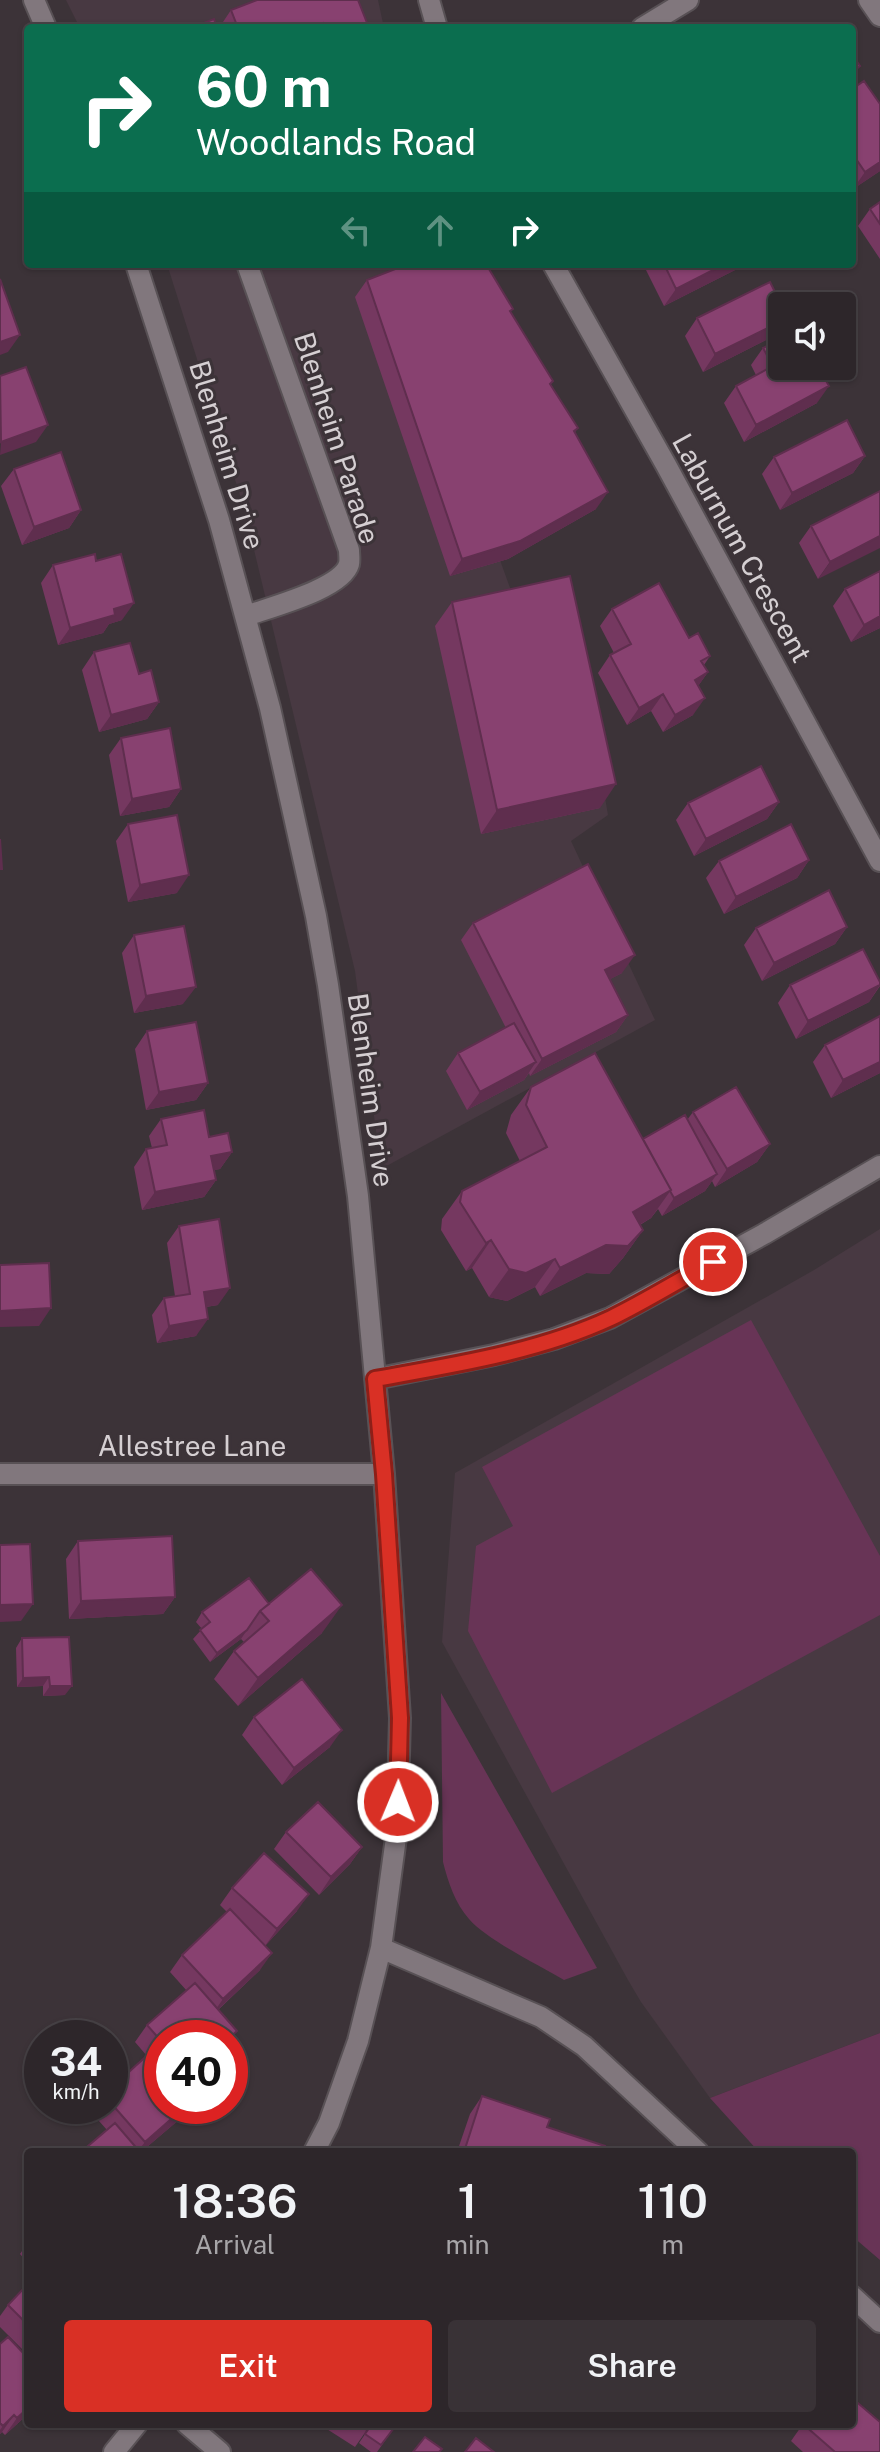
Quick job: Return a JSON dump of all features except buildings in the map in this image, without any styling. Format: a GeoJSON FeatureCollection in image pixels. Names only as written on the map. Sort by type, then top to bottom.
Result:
{"type":"FeatureCollection","features":[{"type":"Feature","properties":{"kind":"street"},"geometry":{"type":"LineString","coordinates":[[34,0],[44,24]]}},
{"type":"Feature","properties":{"kind":"street"},"geometry":{"type":"LineString","coordinates":[[429,0],[436,24]]}},
{"type":"Feature","properties":{"kind":"street"},"geometry":{"type":"LineString","coordinates":[[649,24],[688,0]]}},
{"type":"Feature","properties":{"kind":"street"},"geometry":{"type":"LineString","coordinates":[[869,0],[880,16]]}},
{"type":"Feature","properties":{"kind":"street","name":"Blenheim Drive"},"geometry":{"type":"LineString","coordinates":[[137,268],[176,380],[246,616],[301,846],[328,985],[358,1196],[384,1474],[400,1718],[397,1830],[381,1948],[358,2041],[329,2123],[316,2148]]}},
{"type":"Feature","properties":{"kind":"street","name":"Blenheim Parade"},"geometry":{"type":"LineString","coordinates":[[246,616],[334,582],[349,564],[349,550],[248,268]]}},
{"type":"Feature","properties":{"kind":"street","name":"Laburnum Crescent"},"geometry":{"type":"LineString","coordinates":[[555,268],[674,479],[880,861]]}},
{"type":"Feature","properties":{"kind":"street"},"geometry":{"type":"LineString","coordinates":[[375,1379],[494,1355],[554,1339],[610,1318],[880,1166]]}},
{"type":"Feature","properties":{"kind":"street","name":"Allestree Lane"},"geometry":{"type":"LineString","coordinates":[[0,1474],[384,1474]]}},
{"type":"Feature","properties":{"kind":"street"},"geometry":{"type":"LineString","coordinates":[[381,1948],[541,2017],[584,2046],[694,2148]]}},
{"type":"Feature","properties":{"kind":"street"},"geometry":{"type":"LineString","coordinates":[[856,2300],[880,2322]]}},
{"type":"Feature","properties":{"kind":"street"},"geometry":{"type":"LineString","coordinates":[[114,2452],[134,2428]]}},
{"type":"Feature","properties":{"kind":"street"},"geometry":{"type":"LineString","coordinates":[[192,2428],[220,2452]]}},
{"type":"Feature","properties":{"kind":"shaded area"},"geometry":{"type":"Polygon","coordinates":[[[66,0],[378,0],[383,24],[78,24],[66,0]]]}},
{"type":"Feature","properties":{"kind":"shaded area"},"geometry":{"type":"Polygon","coordinates":[[[168,268],[394,268],[513,596],[569,586],[608,815],[571,841],[655,1020],[381,1169],[355,971],[244,508],[168,268]]]}},
{"type":"Feature","properties":{"kind":"shaded area"},"geometry":{"type":"Polygon","coordinates":[[[880,1229],[880,2033],[710,2098],[628,1980],[442,1642],[455,1473],[814,1270],[880,1229]]]}},
{"type":"Feature","properties":{"kind":"shaded area"},"geometry":{"type":"Polygon","coordinates":[[[751,1320],[880,1556],[880,1615],[552,1793],[468,1631],[476,1546],[513,1526],[482,1467],[751,1320]]]}},
{"type":"Feature","properties":{"kind":"shaded area"},"geometry":{"type":"Polygon","coordinates":[[[441,1693],[597,1968],[564,1980],[488,1935],[469,1919],[460,1906],[443,1862],[441,1693]]]}},
{"type":"Feature","properties":{"kind":"shaded area"},"geometry":{"type":"Polygon","coordinates":[[[880,2033],[880,2260],[856,2239],[856,2148],[755,2148],[710,2098],[880,2033]]]}},
{"type":"Feature","properties":{"kind":"route"},"geometry":{"type":"LineString","coordinates":[[398,1802],[400,1718],[375,1379],[435,1369],[554,1339],[610,1318],[713,1262]]}}]}
